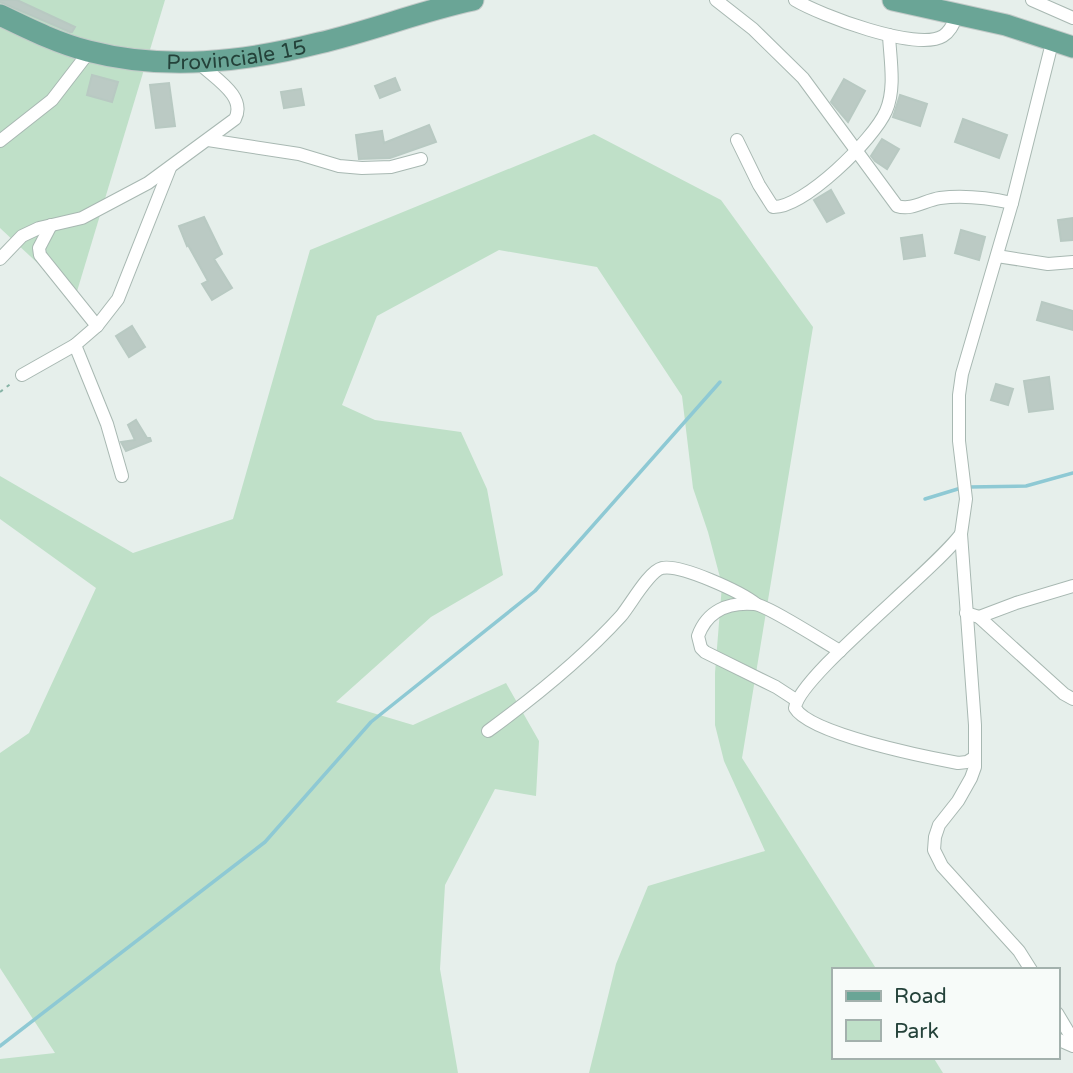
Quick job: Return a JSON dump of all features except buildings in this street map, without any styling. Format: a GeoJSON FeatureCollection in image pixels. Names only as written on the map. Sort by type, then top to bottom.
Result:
{"type":"FeatureCollection","features":[{"type":"Feature","properties":{"kind":"main road","name":"Provinciale 15"},"geometry":{"type":"LineString","coordinates":[[0,15],[53,40],[89,52],[199,63],[271,54],[322,43],[472,0]]}},
{"type":"Feature","properties":{"kind":"main road"},"geometry":{"type":"LineString","coordinates":[[893,0],[958,14],[1063,43]]}},
{"type":"Feature","properties":{"kind":"street"},"geometry":{"type":"LineString","coordinates":[[716,0],[753,29],[803,78],[897,206],[906,209],[938,198],[984,198],[1012,203]]}},
{"type":"Feature","properties":{"kind":"street"},"geometry":{"type":"LineString","coordinates":[[795,0],[824,14],[889,35],[929,40],[942,37],[952,27],[958,14]]}},
{"type":"Feature","properties":{"kind":"street"},"geometry":{"type":"LineString","coordinates":[[1032,0],[1073,18]]}},
{"type":"Feature","properties":{"kind":"street"},"geometry":{"type":"LineString","coordinates":[[737,140],[773,207],[821,183],[858,152],[887,110],[892,89],[889,35]]}},
{"type":"Feature","properties":{"kind":"street"},"geometry":{"type":"LineString","coordinates":[[1030,968],[1019,951],[942,866],[933,850],[939,825],[971,778],[975,757],[973,615],[961,534],[966,499],[958,418],[962,373],[1063,43]]}},
{"type":"Feature","properties":{"kind":"street"},"geometry":{"type":"LineString","coordinates":[[0,141],[52,100],[89,52]]}},
{"type":"Feature","properties":{"kind":"street"},"geometry":{"type":"LineString","coordinates":[[0,259],[22,236],[51,225],[82,218],[148,183],[235,119],[239,112],[238,102],[231,92],[199,63]]}},
{"type":"Feature","properties":{"kind":"street"},"geometry":{"type":"LineString","coordinates":[[208,139],[299,154],[339,166],[391,167],[421,159]]}},
{"type":"Feature","properties":{"kind":"street"},"geometry":{"type":"LineString","coordinates":[[22,375],[75,345],[97,326],[118,299],[131,272],[170,167]]}},
{"type":"Feature","properties":{"kind":"street"},"geometry":{"type":"LineString","coordinates":[[51,225],[39,248],[40,255],[97,326]]}},
{"type":"Feature","properties":{"kind":"street"},"geometry":{"type":"LineString","coordinates":[[997,256],[1048,264],[1073,262]]}},
{"type":"Feature","properties":{"kind":"street"},"geometry":{"type":"LineString","coordinates":[[75,345],[107,424],[122,476]]}},
{"type":"Feature","properties":{"kind":"street"},"geometry":{"type":"LineString","coordinates":[[961,534],[923,575],[840,650],[796,700],[795,708],[800,715],[833,730],[904,753],[958,763],[975,757]]}},
{"type":"Feature","properties":{"kind":"street"},"geometry":{"type":"LineString","coordinates":[[488,732],[577,662],[625,611],[653,572],[660,568],[670,567],[692,573],[739,593],[840,650]]}},
{"type":"Feature","properties":{"kind":"street"},"geometry":{"type":"LineString","coordinates":[[973,615],[1073,586]]}},
{"type":"Feature","properties":{"kind":"street"},"geometry":{"type":"LineString","coordinates":[[756,604],[732,605],[716,610],[700,630],[699,643],[705,652],[776,687],[796,700]]}},
{"type":"Feature","properties":{"kind":"street"},"geometry":{"type":"LineString","coordinates":[[973,615],[1073,699]]}},
{"type":"Feature","properties":{"kind":"street"},"geometry":{"type":"LineString","coordinates":[[1059,1016],[1073,1040]]}},
{"type":"Feature","properties":{"kind":"path"},"geometry":{"type":"LineString","coordinates":[[0,392],[22,375]]}},
{"type":"Feature","properties":{"kind":"green space"},"geometry":{"type":"Polygon","coordinates":[[[0,0],[165,0],[75,298],[0,228],[0,0]]]}},
{"type":"Feature","properties":{"kind":"green space"},"geometry":{"type":"Polygon","coordinates":[[[594,134],[721,200],[813,327],[742,758],[876,968],[832,968],[832,1059],[934,1059],[943,1073],[589,1073],[616,964],[648,886],[765,851],[724,761],[715,725],[715,673],[722,585],[693,488],[682,396],[597,267],[499,250],[377,316],[342,405],[375,420],[461,432],[487,489],[503,575],[431,617],[336,702],[413,725],[506,683],[539,741],[536,796],[495,789],[445,885],[440,969],[458,1073],[0,1073],[0,1059],[55,1053],[0,968],[0,753],[29,733],[96,588],[0,519],[0,476],[133,553],[233,519],[310,250],[594,134]]]}},
{"type":"Feature","properties":{"kind":"waterway"},"geometry":{"type":"LineString","coordinates":[[0,1046],[265,842],[371,722],[535,591],[720,382]]}},
{"type":"Feature","properties":{"kind":"waterway"},"geometry":{"type":"LineString","coordinates":[[969,487],[1026,486],[1073,473]]}},
{"type":"Feature","properties":{"kind":"waterway"},"geometry":{"type":"LineString","coordinates":[[925,499],[961,488]]}}]}
